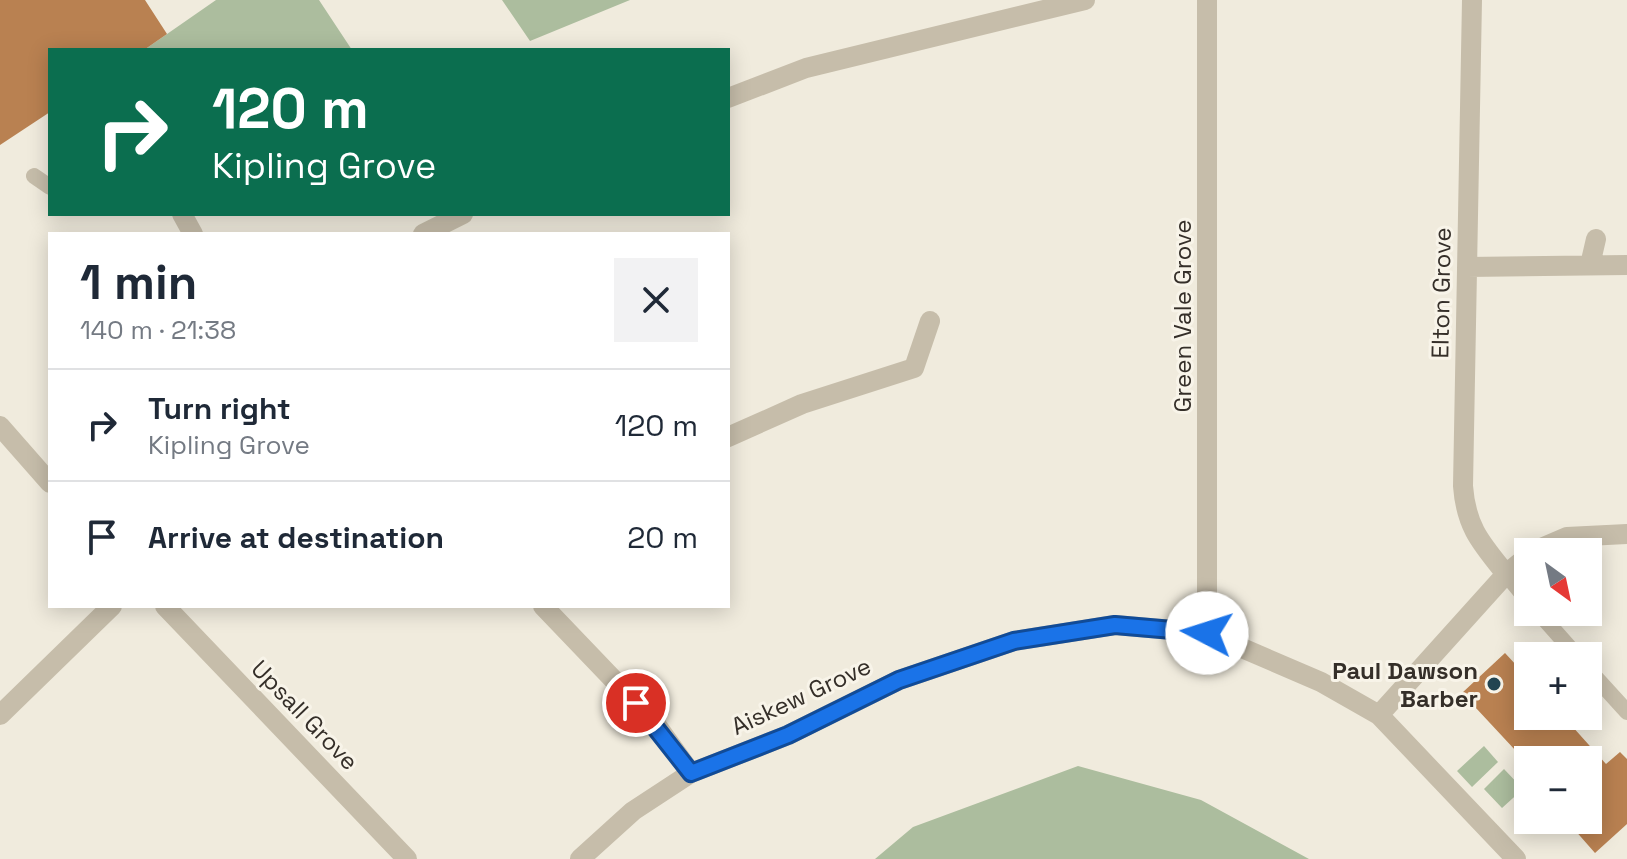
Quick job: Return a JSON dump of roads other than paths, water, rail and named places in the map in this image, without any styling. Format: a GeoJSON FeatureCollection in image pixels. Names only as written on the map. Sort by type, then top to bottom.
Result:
{"type":"FeatureCollection","features":[{"type":"Feature","properties":{"kind":"street"},"geometry":{"type":"LineString","coordinates":[[730,97],[806,68],[1085,0]]}},
{"type":"Feature","properties":{"kind":"street","name":"Green Vale Grove"},"geometry":{"type":"LineString","coordinates":[[1207,0],[1207,633]]}},
{"type":"Feature","properties":{"kind":"street","name":"Elton Grove"},"geometry":{"type":"LineString","coordinates":[[1472,0],[1465,513],[1478,540],[1506,574]]}},
{"type":"Feature","properties":{"kind":"street"},"geometry":{"type":"LineString","coordinates":[[427,232],[459,216]]}},
{"type":"Feature","properties":{"kind":"street"},"geometry":{"type":"LineString","coordinates":[[1590,265],[1596,239]]}},
{"type":"Feature","properties":{"kind":"street"},"geometry":{"type":"LineString","coordinates":[[1467,267],[1627,265]]}},
{"type":"Feature","properties":{"kind":"street"},"geometry":{"type":"LineString","coordinates":[[730,436],[802,404],[914,368],[930,321]]}},
{"type":"Feature","properties":{"kind":"street"},"geometry":{"type":"LineString","coordinates":[[0,426],[48,481]]}},
{"type":"Feature","properties":{"kind":"street"},"geometry":{"type":"LineString","coordinates":[[1565,538],[1627,534]]}},
{"type":"Feature","properties":{"kind":"street"},"geometry":{"type":"LineString","coordinates":[[1379,715],[1514,567]]}},
{"type":"Feature","properties":{"kind":"street"},"geometry":{"type":"LineString","coordinates":[[0,715],[110,608]]}},
{"type":"Feature","properties":{"kind":"street","name":"Upsall Grove"},"geometry":{"type":"LineString","coordinates":[[167,608],[407,859]]}},
{"type":"Feature","properties":{"kind":"street"},"geometry":{"type":"LineString","coordinates":[[545,608],[655,723],[691,773]]}},
{"type":"Feature","properties":{"kind":"street","name":"Aiskew Grove"},"geometry":{"type":"LineString","coordinates":[[580,859],[633,811],[691,773],[788,735],[899,680],[1014,641],[1115,625],[1207,633],[1321,682],[1379,715],[1516,859]]}},
{"type":"Feature","properties":{"kind":"lane"},"geometry":{"type":"LineString","coordinates":[[34,176],[48,186]]}},
{"type":"Feature","properties":{"kind":"lane"},"geometry":{"type":"LineString","coordinates":[[1506,574],[1514,584]]}},
{"type":"Feature","properties":{"kind":"lane"},"geometry":{"type":"LineString","coordinates":[[1550,626],[1565,642]]}},
{"type":"Feature","properties":{"kind":"lane"},"geometry":{"type":"LineString","coordinates":[[1602,684],[1627,712]]}},
{"type":"Feature","properties":{"kind":"place","name":"Paul Dawson Barber"},"geometry":{"type":"Point","coordinates":[1494,684]}}]}
